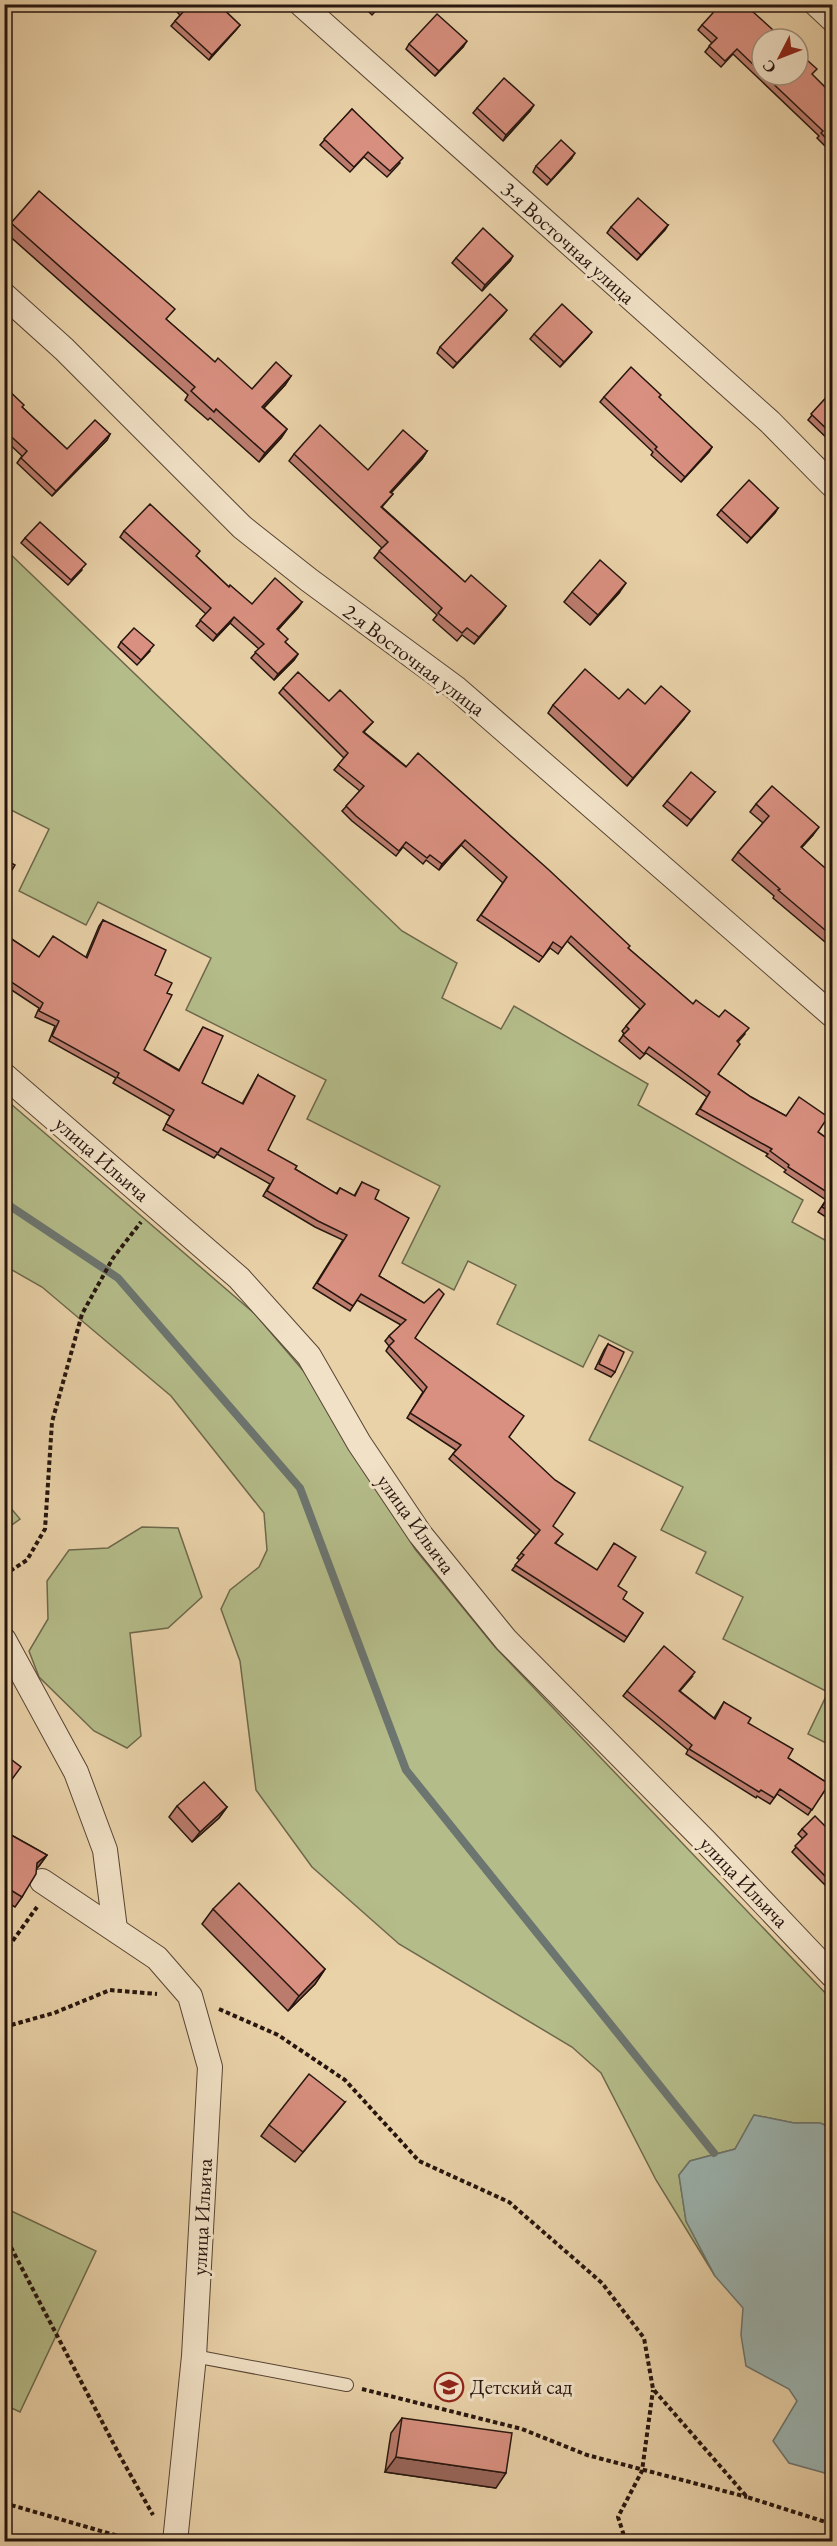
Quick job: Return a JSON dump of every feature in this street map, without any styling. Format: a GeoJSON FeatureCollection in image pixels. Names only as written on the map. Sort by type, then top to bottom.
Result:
{"type":"FeatureCollection","features":[{"type":"Feature","properties":{"kind":"street","name":"3-я Восточная улица"},"geometry":{"type":"LineString","coordinates":[[301,4],[770,422],[832,485]]}},
{"type":"Feature","properties":{"kind":"street"},"geometry":{"type":"LineString","coordinates":[[816,4],[832,19]]}},
{"type":"Feature","properties":{"kind":"street","name":"2-я Восточная улица"},"geometry":{"type":"LineString","coordinates":[[4,294],[64,349],[242,527],[309,580],[457,689],[832,1015]]}},
{"type":"Feature","properties":{"kind":"street","name":"улица Ильича"},"geometry":{"type":"LineString","coordinates":[[4,1075],[239,1278],[309,1356],[359,1443],[420,1534],[506,1640],[706,1842],[832,1975]]}},
{"type":"Feature","properties":{"kind":"street"},"geometry":{"type":"LineString","coordinates":[[4,1640],[76,1772],[105,1850],[115,1929]]}},
{"type":"Feature","properties":{"kind":"street","name":"улица Ильича"},"geometry":{"type":"LineString","coordinates":[[42,1881],[157,1958],[190,1996],[210,2067],[194,2356],[175,2541]]}},
{"type":"Feature","properties":{"kind":"lane"},"geometry":{"type":"LineString","coordinates":[[194,2356],[347,2385]]}},
{"type":"Feature","properties":{"kind":"path"},"geometry":{"type":"LineString","coordinates":[[4,1575],[27,1560],[45,1529],[52,1422],[82,1314],[113,1258],[155,1205]]}},
{"type":"Feature","properties":{"kind":"path"},"geometry":{"type":"LineString","coordinates":[[4,1953],[36,1907]]}},
{"type":"Feature","properties":{"kind":"path"},"geometry":{"type":"LineString","coordinates":[[4,2027],[54,2013],[110,1990],[190,1996],[278,2035],[345,2080],[419,2161],[508,2202],[602,2283],[644,2338],[653,2389],[642,2470],[618,2517],[626,2541]]}},
{"type":"Feature","properties":{"kind":"path"},"geometry":{"type":"LineString","coordinates":[[4,2234],[157,2522]]}},
{"type":"Feature","properties":{"kind":"path"},"geometry":{"type":"LineString","coordinates":[[347,2385],[522,2429],[587,2455],[747,2497],[832,2524]]}},
{"type":"Feature","properties":{"kind":"path"},"geometry":{"type":"LineString","coordinates":[[653,2389],[747,2497]]}},
{"type":"Feature","properties":{"kind":"path"},"geometry":{"type":"LineString","coordinates":[[4,2504],[139,2541]]}},
{"type":"Feature","properties":{"kind":"green space"},"geometry":{"type":"Polygon","coordinates":[[[4,548],[402,931],[457,963],[442,998],[501,1029],[514,1006],[648,1084],[638,1105],[803,1200],[792,1222],[832,1244],[832,1281],[826,1294],[832,1298],[832,1746],[808,1734],[828,1692],[723,1639],[743,1597],[696,1573],[706,1552],[661,1530],[683,1487],[589,1440],[633,1352],[599,1335],[583,1367],[497,1324],[516,1285],[468,1261],[454,1290],[402,1263],[440,1186],[307,1119],[326,1080],[186,1010],[211,958],[98,902],[86,925],[19,891],[49,829],[5,807],[4,548]]]}},
{"type":"Feature","properties":{"kind":"green space"},"geometry":{"type":"Polygon","coordinates":[[[4,1098],[255,1314],[312,1381],[415,1549],[495,1647],[832,2000],[832,2128],[820,2123],[794,2123],[754,2115],[735,2149],[690,2161],[679,2175],[686,2221],[715,2276],[656,2180],[601,2073],[572,2047],[399,1944],[312,1867],[256,1790],[240,1661],[221,1609],[230,1590],[259,1567],[267,1550],[264,1513],[171,1396],[42,1287],[5,1266],[4,1098]]]}},
{"type":"Feature","properties":{"kind":"green space"},"geometry":{"type":"Polygon","coordinates":[[[4,1500],[20,1519],[5,1530],[4,1530],[4,1500]]]}},
{"type":"Feature","properties":{"kind":"green space"},"geometry":{"type":"Polygon","coordinates":[[[142,1527],[178,1528],[202,1597],[168,1628],[130,1633],[141,1736],[127,1748],[94,1731],[39,1677],[29,1651],[48,1619],[47,1581],[69,1550],[108,1548],[142,1527]]]}},
{"type":"Feature","properties":{"kind":"green space"},"geometry":{"type":"Polygon","coordinates":[[[5,2208],[96,2251],[20,2412],[5,2405],[5,2208]]]}},
{"type":"Feature","properties":{"kind":"water"},"geometry":{"type":"Polygon","coordinates":[[[754,2115],[794,2123],[820,2123],[832,2128],[832,2475],[789,2463],[773,2441],[797,2401],[789,2389],[746,2366],[741,2335],[743,2308],[715,2276],[686,2221],[679,2175],[690,2161],[735,2149],[754,2115]]]}},
{"type":"Feature","properties":{"kind":"building"},"geometry":{"type":"Polygon","coordinates":[[[178,4],[218,4],[240,25],[212,55],[175,21],[184,11],[178,4]]]}},
{"type":"Feature","properties":{"kind":"building"},"geometry":{"type":"Polygon","coordinates":[[[370,4],[380,4],[376,10],[370,4]]]}},
{"type":"Feature","properties":{"kind":"building"},"geometry":{"type":"Polygon","coordinates":[[[721,4],[756,4],[752,11],[770,27],[750,27],[750,61],[737,49],[725,61],[709,46],[717,38],[702,25],[721,4]]]}},
{"type":"Feature","properties":{"kind":"building"},"geometry":{"type":"Polygon","coordinates":[[[437,14],[467,41],[439,71],[409,44],[437,14]]]}},
{"type":"Feature","properties":{"kind":"building"},"geometry":{"type":"Polygon","coordinates":[[[810,63],[817,69],[812,74],[832,94],[832,144],[821,133],[823,131],[777,87],[810,87],[810,63]]]}},
{"type":"Feature","properties":{"kind":"building"},"geometry":{"type":"Polygon","coordinates":[[[504,78],[534,105],[506,135],[477,108],[504,78]]]}},
{"type":"Feature","properties":{"kind":"building"},"geometry":{"type":"Polygon","coordinates":[[[352,109],[403,158],[390,171],[368,152],[354,167],[324,139],[352,109]]]}},
{"type":"Feature","properties":{"kind":"building"},"geometry":{"type":"Polygon","coordinates":[[[561,140],[575,153],[551,180],[536,166],[561,140]]]}},
{"type":"Feature","properties":{"kind":"building"},"geometry":{"type":"Polygon","coordinates":[[[39,191],[175,309],[166,319],[215,362],[218,358],[252,389],[276,362],[291,376],[262,407],[287,429],[265,453],[216,409],[214,412],[191,391],[195,387],[11,223],[39,191]]]}},
{"type":"Feature","properties":{"kind":"building"},"geometry":{"type":"Polygon","coordinates":[[[638,198],[668,225],[641,255],[611,227],[638,198]]]}},
{"type":"Feature","properties":{"kind":"building"},"geometry":{"type":"Polygon","coordinates":[[[483,228],[513,256],[485,285],[456,258],[483,228]]]}},
{"type":"Feature","properties":{"kind":"building"},"geometry":{"type":"Polygon","coordinates":[[[490,294],[507,310],[457,363],[440,347],[490,294]]]}},
{"type":"Feature","properties":{"kind":"building"},"geometry":{"type":"Polygon","coordinates":[[[562,304],[592,332],[564,362],[534,334],[562,304]]]}},
{"type":"Feature","properties":{"kind":"building"},"geometry":{"type":"Polygon","coordinates":[[[631,367],[712,447],[685,477],[604,397],[631,367]]]}},
{"type":"Feature","properties":{"kind":"building"},"geometry":{"type":"Polygon","coordinates":[[[4,386],[24,405],[22,407],[67,449],[95,420],[110,434],[56,491],[21,458],[27,451],[4,430],[4,386]]]}},
{"type":"Feature","properties":{"kind":"building"},"geometry":{"type":"Polygon","coordinates":[[[832,391],[832,434],[811,414],[832,391]]]}},
{"type":"Feature","properties":{"kind":"building"},"geometry":{"type":"Polygon","coordinates":[[[320,425],[368,470],[403,430],[427,451],[390,492],[393,494],[381,507],[465,582],[471,575],[506,606],[479,637],[467,628],[462,633],[438,613],[442,608],[379,551],[388,542],[294,454],[320,425]]]}},
{"type":"Feature","properties":{"kind":"building"},"geometry":{"type":"Polygon","coordinates":[[[749,480],[778,508],[751,538],[721,510],[749,480]]]}},
{"type":"Feature","properties":{"kind":"building"},"geometry":{"type":"Polygon","coordinates":[[[150,504],[200,551],[196,556],[229,587],[230,585],[252,604],[275,578],[302,602],[277,629],[288,639],[285,642],[298,654],[278,674],[255,652],[264,644],[234,617],[217,635],[200,620],[211,608],[124,531],[150,504]]]}},
{"type":"Feature","properties":{"kind":"building"},"geometry":{"type":"Polygon","coordinates":[[[40,522],[86,564],[71,580],[25,538],[40,522]]]}},
{"type":"Feature","properties":{"kind":"building"},"geometry":{"type":"Polygon","coordinates":[[[600,560],[626,583],[598,615],[572,592],[600,560]]]}},
{"type":"Feature","properties":{"kind":"building"},"geometry":{"type":"Polygon","coordinates":[[[134,628],[154,645],[141,660],[121,642],[134,628]]]}},
{"type":"Feature","properties":{"kind":"building"},"geometry":{"type":"Polygon","coordinates":[[[585,669],[619,699],[628,689],[645,704],[661,686],[690,711],[633,778],[553,705],[585,669]]]}},
{"type":"Feature","properties":{"kind":"building"},"geometry":{"type":"Polygon","coordinates":[[[298,672],[329,701],[340,690],[373,722],[363,732],[406,767],[418,753],[549,870],[630,946],[628,948],[693,1004],[696,1000],[719,1017],[725,1010],[749,1028],[737,1041],[740,1044],[718,1074],[751,1097],[786,1116],[799,1097],[828,1117],[818,1132],[832,1142],[832,1213],[822,1207],[830,1194],[788,1167],[789,1165],[770,1151],[772,1149],[700,1109],[710,1092],[649,1047],[644,1054],[623,1035],[629,1029],[626,1026],[645,1004],[571,936],[562,948],[553,942],[543,957],[481,915],[507,877],[465,840],[442,864],[430,855],[427,858],[406,842],[399,851],[346,806],[364,786],[338,765],[348,753],[283,688],[298,672]]]}},
{"type":"Feature","properties":{"kind":"building"},"geometry":{"type":"Polygon","coordinates":[[[691,772],[715,792],[691,820],[667,801],[691,772]]]}},
{"type":"Feature","properties":{"kind":"building"},"geometry":{"type":"Polygon","coordinates":[[[772,786],[819,827],[801,847],[832,874],[832,936],[738,852],[769,816],[756,804],[772,786]]]}},
{"type":"Feature","properties":{"kind":"building"},"geometry":{"type":"Polygon","coordinates":[[[4,859],[15,865],[4,883],[4,859]]]}},
{"type":"Feature","properties":{"kind":"building"},"geometry":{"type":"Polygon","coordinates":[[[103,920],[166,950],[155,975],[172,983],[167,993],[172,995],[144,1050],[179,1071],[203,1027],[223,1036],[202,1083],[243,1104],[258,1075],[295,1096],[268,1150],[297,1166],[295,1169],[337,1194],[340,1188],[355,1196],[362,1182],[379,1190],[375,1199],[409,1218],[379,1276],[424,1303],[439,1289],[444,1294],[415,1338],[524,1416],[509,1437],[555,1480],[575,1493],[553,1526],[563,1534],[555,1543],[597,1570],[614,1543],[636,1557],[618,1586],[627,1592],[623,1599],[643,1613],[627,1637],[515,1565],[524,1555],[521,1553],[540,1530],[453,1454],[461,1445],[410,1413],[427,1387],[389,1346],[394,1341],[389,1336],[406,1320],[361,1294],[353,1306],[317,1283],[347,1235],[267,1191],[274,1178],[221,1148],[218,1153],[166,1124],[174,1110],[117,1077],[119,1073],[52,1036],[59,1021],[39,1011],[43,1003],[4,977],[4,934],[39,957],[53,936],[87,958],[103,920]]]}},
{"type":"Feature","properties":{"kind":"building"},"geometry":{"type":"Polygon","coordinates":[[[608,1344],[624,1352],[615,1372],[599,1364],[608,1344]]]}},
{"type":"Feature","properties":{"kind":"building"},"geometry":{"type":"Polygon","coordinates":[[[664,1646],[695,1672],[679,1691],[715,1719],[724,1702],[751,1718],[748,1723],[793,1749],[788,1758],[829,1784],[812,1810],[780,1789],[774,1798],[761,1790],[759,1792],[689,1749],[692,1745],[627,1691],[664,1646]]]}},
{"type":"Feature","properties":{"kind":"building"},"geometry":{"type":"Polygon","coordinates":[[[4,1754],[21,1767],[4,1790],[4,1754]]]}},
{"type":"Feature","properties":{"kind":"building"},"geometry":{"type":"Polygon","coordinates":[[[204,1782],[227,1807],[200,1832],[177,1806],[204,1782]]]}},
{"type":"Feature","properties":{"kind":"building"},"geometry":{"type":"Polygon","coordinates":[[[815,1816],[832,1833],[832,1883],[795,1846],[807,1834],[802,1829],[815,1816]]]}},
{"type":"Feature","properties":{"kind":"building"},"geometry":{"type":"Polygon","coordinates":[[[4,1831],[47,1855],[37,1863],[36,1874],[22,1897],[4,1886],[4,1831]]]}},
{"type":"Feature","properties":{"kind":"building"},"geometry":{"type":"Polygon","coordinates":[[[239,1883],[325,1969],[299,1996],[213,1909],[239,1883]]]}},
{"type":"Feature","properties":{"kind":"building"},"geometry":{"type":"Polygon","coordinates":[[[309,2074],[345,2102],[303,2152],[269,2125],[309,2074]]]}},
{"type":"Feature","properties":{"kind":"building"},"geometry":{"type":"Polygon","coordinates":[[[402,2418],[512,2433],[506,2473],[396,2457],[402,2418]]]}},
{"type":"Feature","properties":{"kind":"waterway"},"geometry":{"type":"LineString","coordinates":[[4,1202],[118,1278],[300,1488],[406,1770],[714,2153]]}},
{"type":"Feature","properties":{"kind":"place","name":"Детский сад"},"geometry":{"type":"Point","coordinates":[449,2387]}}]}
